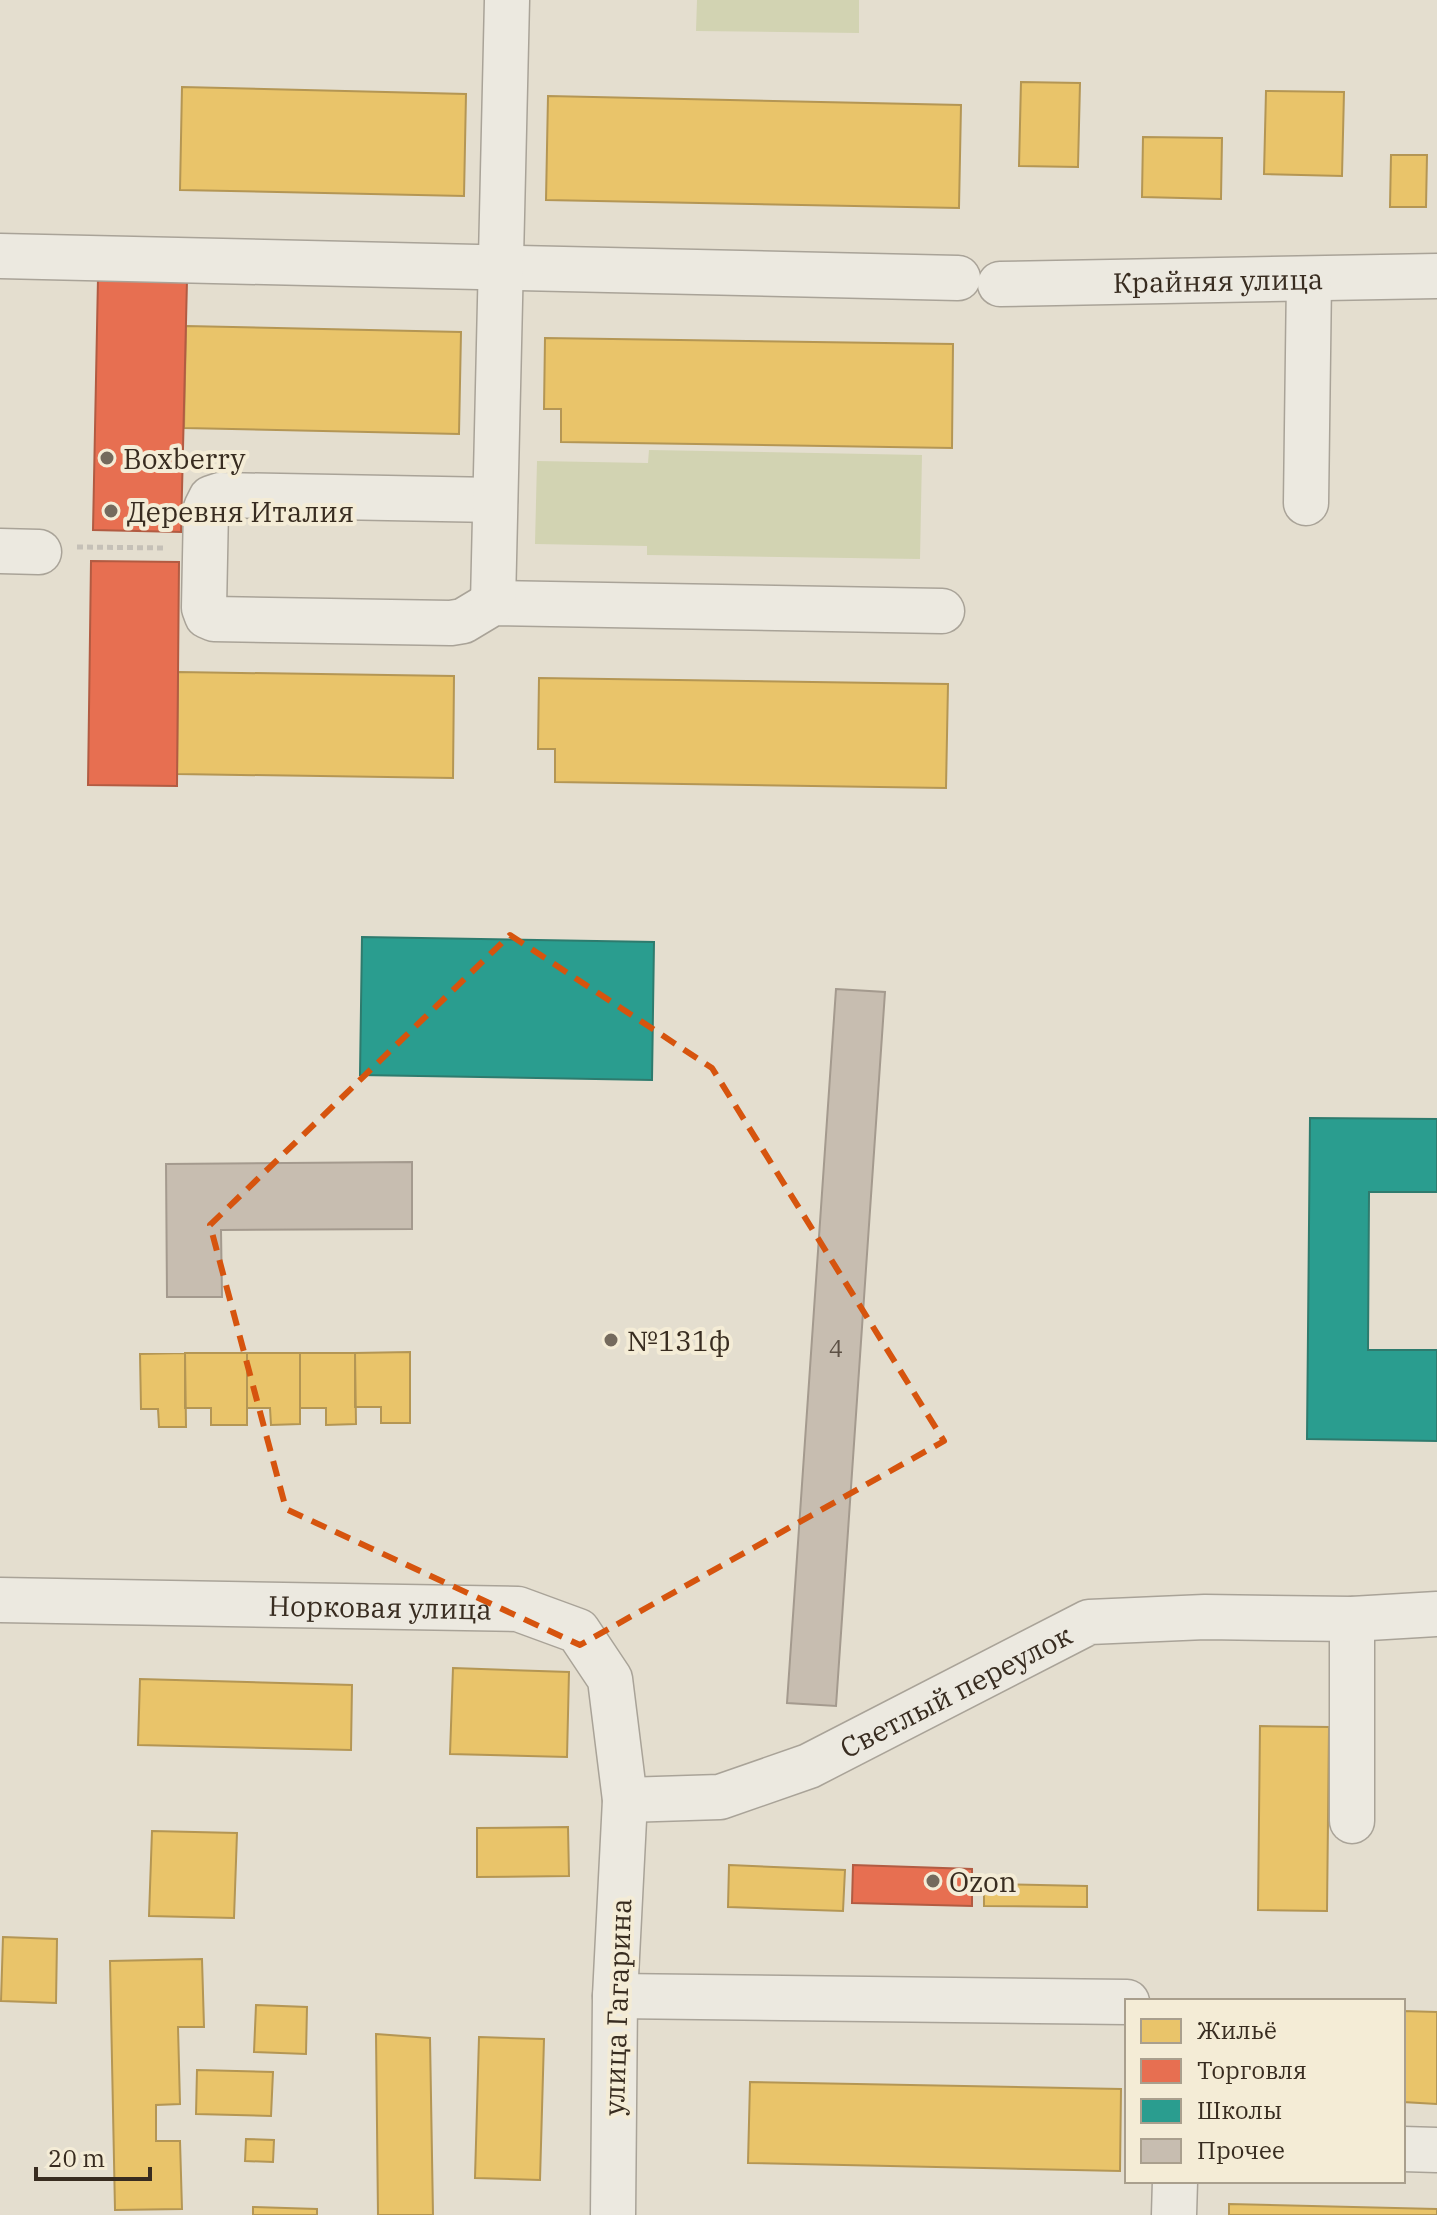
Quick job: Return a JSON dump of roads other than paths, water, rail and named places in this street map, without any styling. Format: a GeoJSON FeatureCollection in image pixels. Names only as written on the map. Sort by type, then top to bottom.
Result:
{"type":"FeatureCollection","features":[{"type":"Feature","properties":{"kind":"street"},"geometry":{"type":"LineString","coordinates":[[493,603],[507,0]]}},
{"type":"Feature","properties":{"kind":"street","name":"Крайняя улица"},"geometry":{"type":"LineString","coordinates":[[0,256],[979,281],[1437,276]]}},
{"type":"Feature","properties":{"kind":"street"},"geometry":{"type":"LineString","coordinates":[[1306,503],[1309,279]]}},
{"type":"Feature","properties":{"kind":"street"},"geometry":{"type":"LineString","coordinates":[[495,500],[220,495],[211,498],[206,508],[204,608],[207,616],[214,619],[451,623],[463,621],[493,603],[942,611]]}},
{"type":"Feature","properties":{"kind":"street","name":"Норковая улица"},"geometry":{"type":"LineString","coordinates":[[0,1600],[518,1609],[578,1631],[610,1679],[625,1800]]}},
{"type":"Feature","properties":{"kind":"street","name":"Светлый переулок"},"geometry":{"type":"LineString","coordinates":[[625,1800],[720,1797],[809,1766],[1089,1622],[1205,1617],[1352,1619],[1437,1614]]}},
{"type":"Feature","properties":{"kind":"street"},"geometry":{"type":"LineString","coordinates":[[1352,1619],[1352,1821]]}},
{"type":"Feature","properties":{"kind":"street","name":"улица Гагарина"},"geometry":{"type":"LineString","coordinates":[[613,2215],[615,1996],[625,1800]]}},
{"type":"Feature","properties":{"kind":"street"},"geometry":{"type":"LineString","coordinates":[[615,1996],[1125,2002]]}},
{"type":"Feature","properties":{"kind":"street"},"geometry":{"type":"LineString","coordinates":[[1405,2149],[1437,2150]]}},
{"type":"Feature","properties":{"kind":"street"},"geometry":{"type":"LineString","coordinates":[[1174,2215],[1175,2183]]}},
{"type":"Feature","properties":{"kind":"place","name":"Boxberry"},"geometry":{"type":"Point","coordinates":[107,458]}},
{"type":"Feature","properties":{"kind":"place","name":"Деревня Италия"},"geometry":{"type":"Point","coordinates":[111,511]}},
{"type":"Feature","properties":{"kind":"place","name":"№131ф"},"geometry":{"type":"Point","coordinates":[611,1340]}},
{"type":"Feature","properties":{"kind":"place","name":"Ozon"},"geometry":{"type":"Point","coordinates":[933,1881]}}]}
